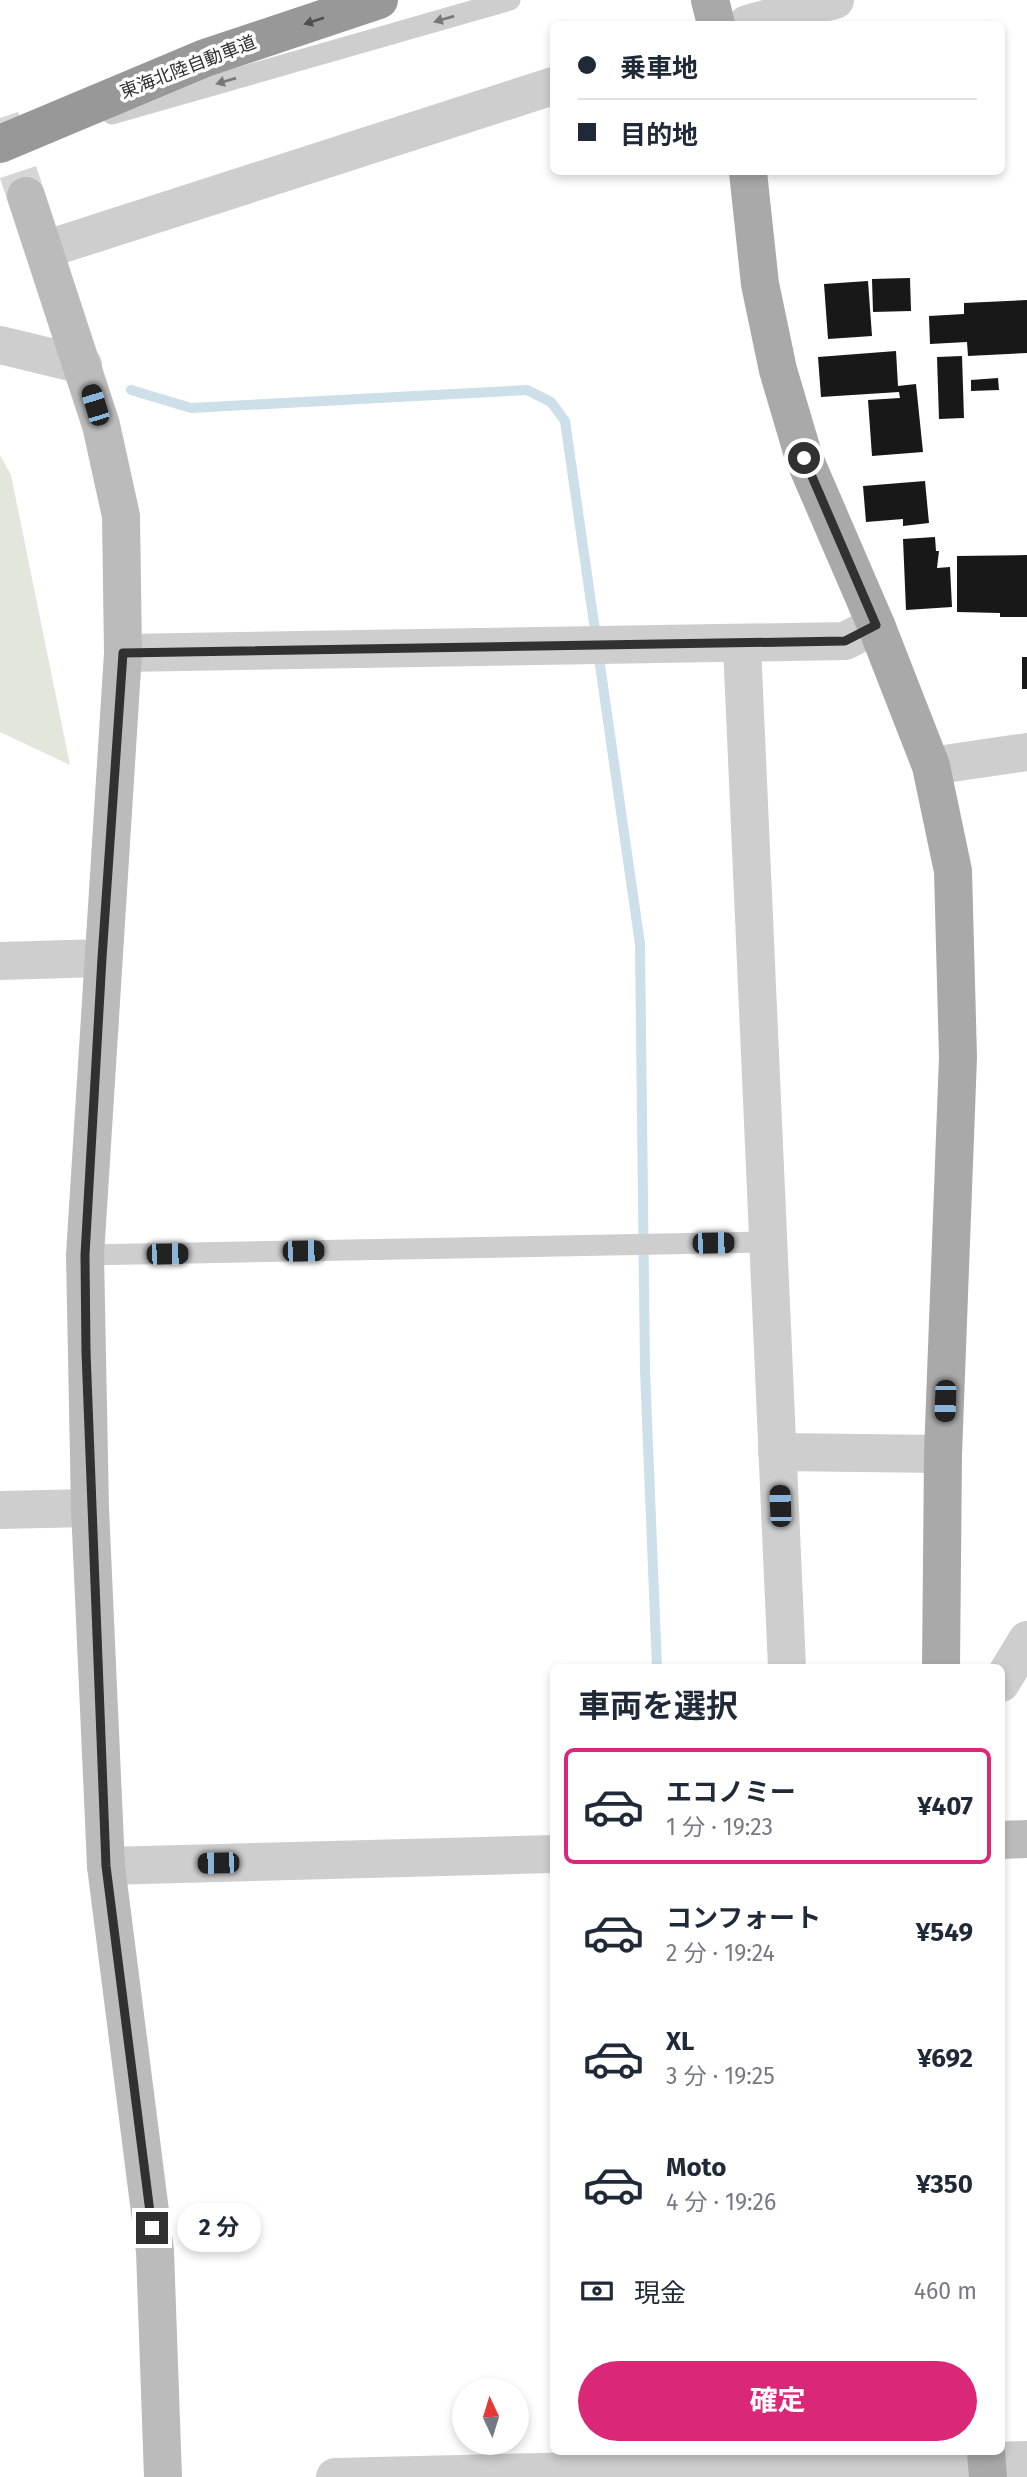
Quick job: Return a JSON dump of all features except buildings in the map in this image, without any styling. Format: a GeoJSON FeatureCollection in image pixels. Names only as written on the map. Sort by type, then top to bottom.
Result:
{"type":"FeatureCollection","features":[{"type":"Feature","properties":{"kind":"highway","name":"東海北陸自動車道"},"geometry":{"type":"LineString","coordinates":[[0,145],[205,58],[379,0]]}},
{"type":"Feature","properties":{"kind":"main road"},"geometry":{"type":"LineString","coordinates":[[710,0],[715,21]]}},
{"type":"Feature","properties":{"kind":"main road"},"geometry":{"type":"LineString","coordinates":[[748,175],[760,284],[778,370],[804,458],[876,625],[931,766],[953,872],[958,1057],[943,1454],[940,1664]]}},
{"type":"Feature","properties":{"kind":"street"},"geometry":{"type":"LineString","coordinates":[[758,21],[835,0]]}},
{"type":"Feature","properties":{"kind":"street"},"geometry":{"type":"LineString","coordinates":[[44,250],[550,87]]}},
{"type":"Feature","properties":{"kind":"street"},"geometry":{"type":"LineString","coordinates":[[26,196],[101,425],[121,516],[123,653],[85,1255],[90,1508],[106,1866],[155,2251],[163,2477]]}},
{"type":"Feature","properties":{"kind":"street"},"geometry":{"type":"LineString","coordinates":[[0,345],[83,365]]}},
{"type":"Feature","properties":{"kind":"street"},"geometry":{"type":"LineString","coordinates":[[123,653],[742,645],[845,641],[876,625]]}},
{"type":"Feature","properties":{"kind":"street"},"geometry":{"type":"LineString","coordinates":[[742,645],[787,1664]]}},
{"type":"Feature","properties":{"kind":"street"},"geometry":{"type":"LineString","coordinates":[[931,766],[1027,752]]}},
{"type":"Feature","properties":{"kind":"street"},"geometry":{"type":"LineString","coordinates":[[0,961],[102,958]]}},
{"type":"Feature","properties":{"kind":"street"},"geometry":{"type":"LineString","coordinates":[[778,1452],[943,1454]]}},
{"type":"Feature","properties":{"kind":"street"},"geometry":{"type":"LineString","coordinates":[[0,1510],[90,1508]]}},
{"type":"Feature","properties":{"kind":"street"},"geometry":{"type":"LineString","coordinates":[[1005,1676],[1027,1640]]}},
{"type":"Feature","properties":{"kind":"street"},"geometry":{"type":"LineString","coordinates":[[1005,1840],[1027,1839]]}},
{"type":"Feature","properties":{"kind":"street"},"geometry":{"type":"LineString","coordinates":[[106,1866],[550,1853]]}},
{"type":"Feature","properties":{"kind":"street"},"geometry":{"type":"LineString","coordinates":[[335,2477],[1027,2460]]}},
{"type":"Feature","properties":{"kind":"lane"},"geometry":{"type":"LineString","coordinates":[[0,145],[510,0]]}},
{"type":"Feature","properties":{"kind":"lane"},"geometry":{"type":"LineString","coordinates":[[85,1255],[768,1242]]}},
{"type":"Feature","properties":{"kind":"shaded area"},"geometry":{"type":"Polygon","coordinates":[[[0,455],[11,475],[70,765],[0,732],[0,455]]]}},
{"type":"Feature","properties":{"kind":"waterway"},"geometry":{"type":"LineString","coordinates":[[131,390],[191,408],[527,390],[551,402],[565,421],[640,944],[645,1370],[657,1664]]}},
{"type":"Feature","properties":{"kind":"tunnel"},"geometry":{"type":"LineString","coordinates":[[0,118],[26,196]]}},
{"type":"Feature","properties":{"kind":"route"},"geometry":{"type":"LineString","coordinates":[[152,2228],[106,1866],[86,1352],[85,1255],[123,653],[742,645],[845,641],[876,625],[804,458]]}}]}
